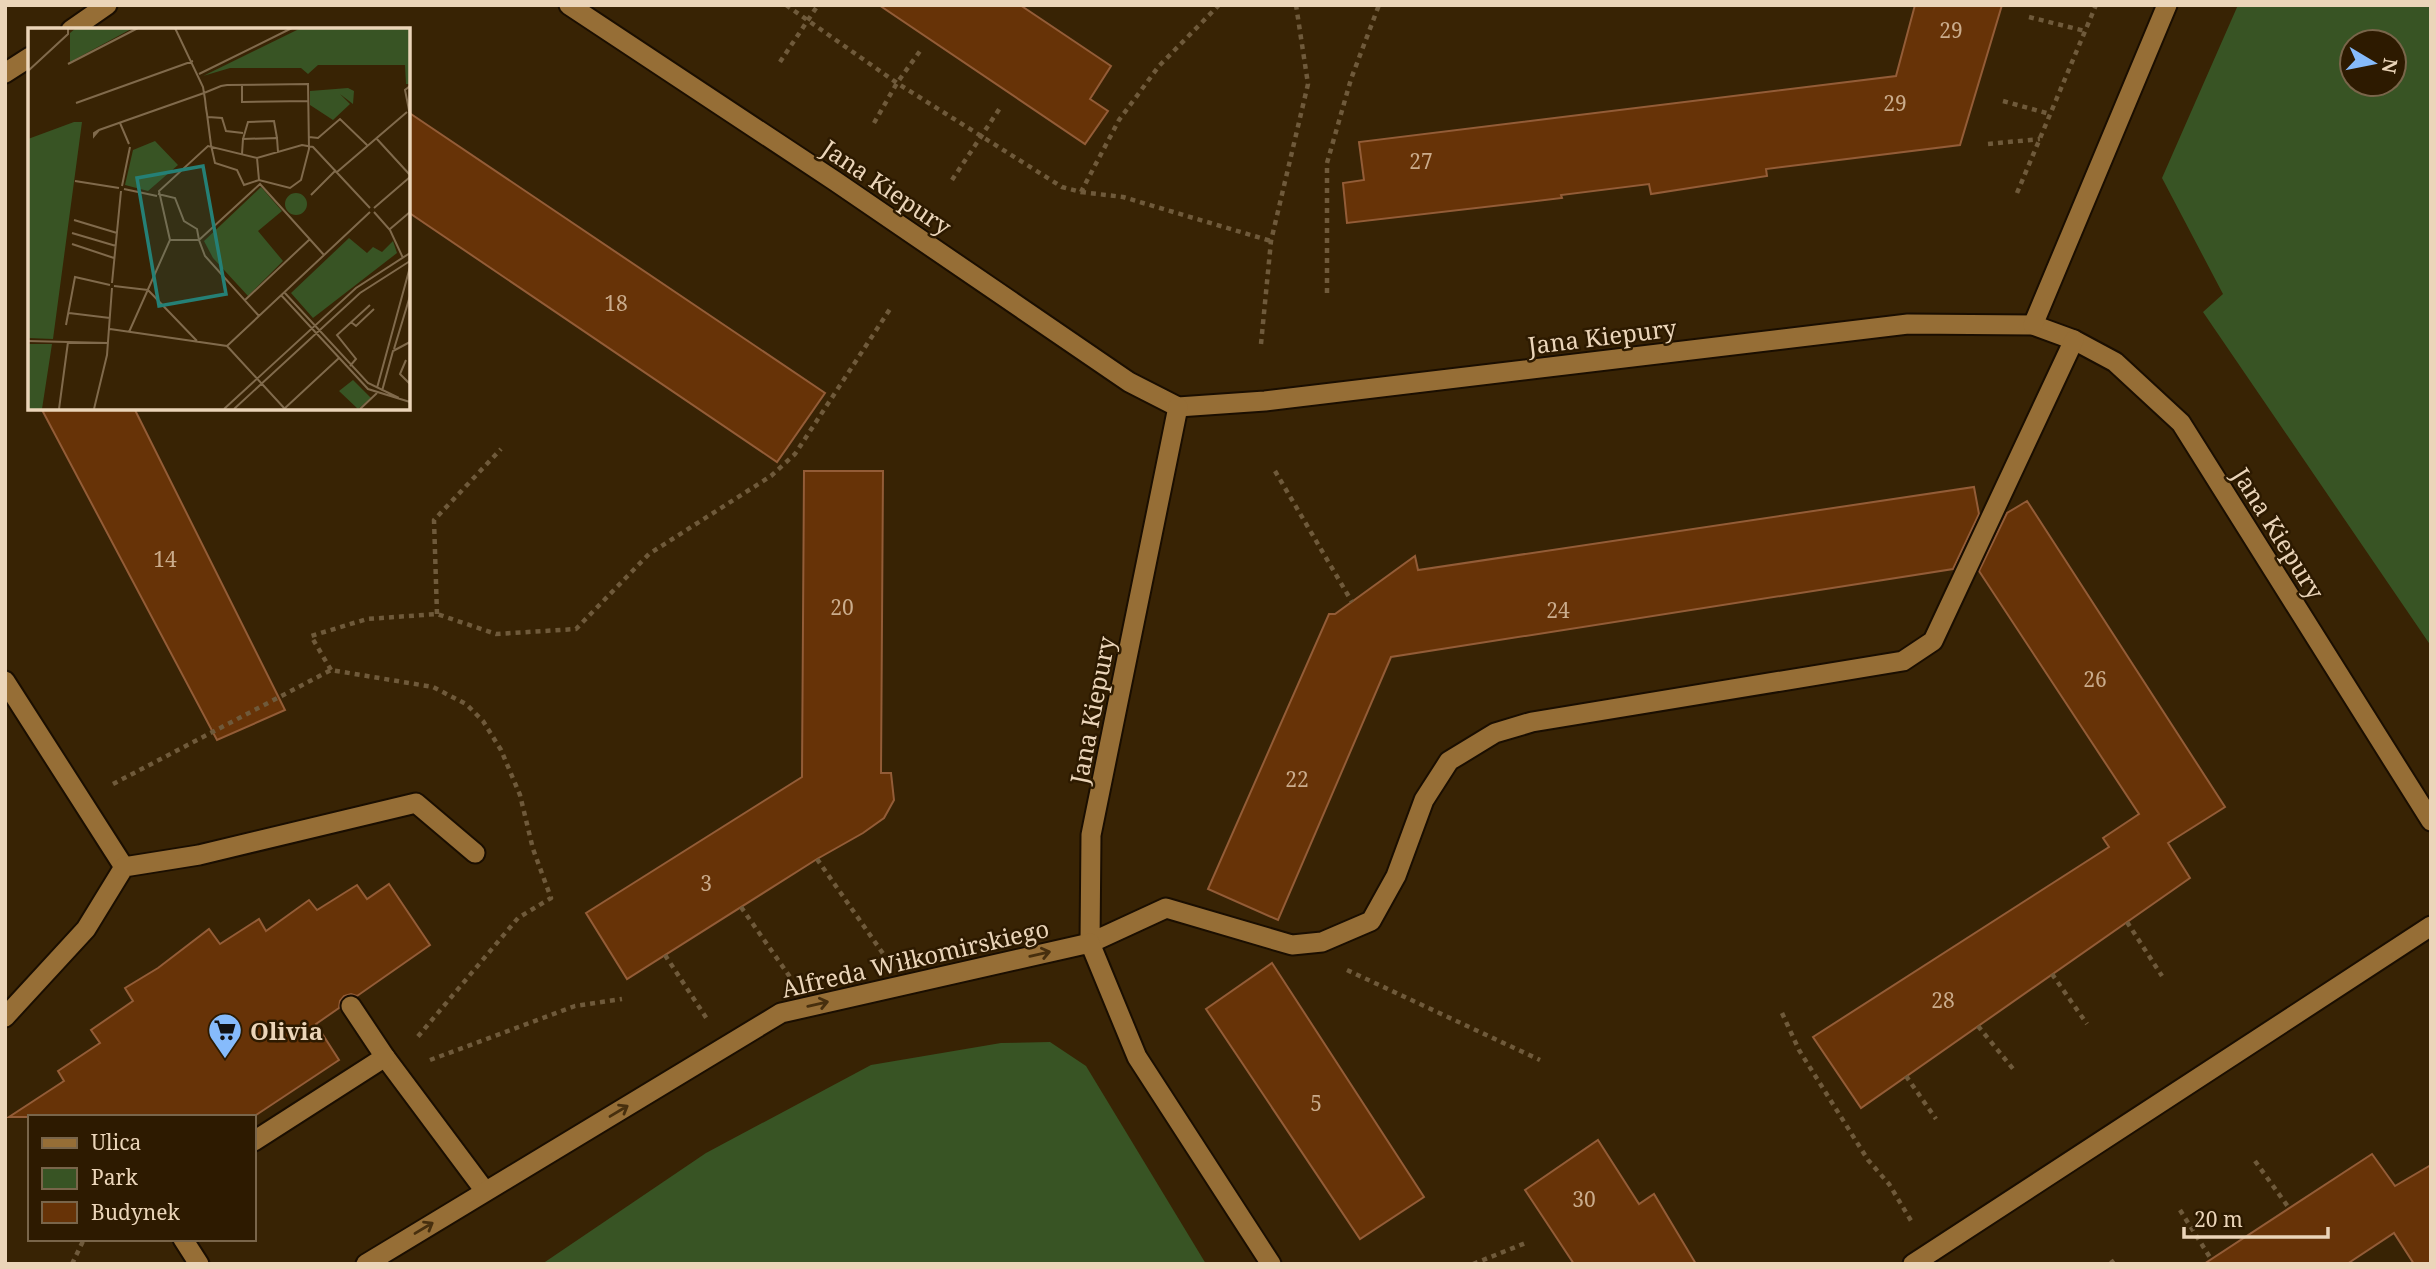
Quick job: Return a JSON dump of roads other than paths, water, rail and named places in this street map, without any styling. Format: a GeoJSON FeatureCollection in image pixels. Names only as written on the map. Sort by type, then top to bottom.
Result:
{"type":"FeatureCollection","features":[{"type":"Feature","properties":{"kind":"street"},"geometry":{"type":"LineString","coordinates":[[74,28],[107,5]]}},
{"type":"Feature","properties":{"kind":"street","name":"Jana Kiepury"},"geometry":{"type":"LineString","coordinates":[[569,5],[823,173],[1129,382],[1178,407],[1265,401],[1908,324],[2033,325],[2074,340],[2115,362],[2181,423],[2431,821]]}},
{"type":"Feature","properties":{"kind":"street"},"geometry":{"type":"LineString","coordinates":[[2033,325],[2167,5]]}},
{"type":"Feature","properties":{"kind":"street"},"geometry":{"type":"LineString","coordinates":[[5,73],[28,58]]}},
{"type":"Feature","properties":{"kind":"street","name":"Alfreda Wiłkomirskiego"},"geometry":{"type":"LineString","coordinates":[[366,1264],[781,1013],[1090,943],[1166,908],[1292,945],[1322,942],[1371,921],[1396,876],[1424,800],[1449,761],[1495,733],[1532,722],[1903,661],[1933,641],[2074,340]]}},
{"type":"Feature","properties":{"kind":"street","name":"Jana Kiepury"},"geometry":{"type":"LineString","coordinates":[[1090,943],[1091,835],[1178,407]]}},
{"type":"Feature","properties":{"kind":"street"},"geometry":{"type":"LineString","coordinates":[[5,681],[124,867]]}},
{"type":"Feature","properties":{"kind":"street"},"geometry":{"type":"LineString","coordinates":[[5,1017],[86,929],[124,867],[199,855],[416,803],[475,853]]}},
{"type":"Feature","properties":{"kind":"street"},"geometry":{"type":"LineString","coordinates":[[1913,1264],[2431,926]]}},
{"type":"Feature","properties":{"kind":"street"},"geometry":{"type":"LineString","coordinates":[[1090,943],[1137,1057],[1271,1264]]}},
{"type":"Feature","properties":{"kind":"street"},"geometry":{"type":"LineString","coordinates":[[351,1006],[391,1065],[485,1191]]}},
{"type":"Feature","properties":{"kind":"street"},"geometry":{"type":"LineString","coordinates":[[256,1140],[391,1065]]}},
{"type":"Feature","properties":{"kind":"street"},"geometry":{"type":"LineString","coordinates":[[184,1241],[199,1264]]}},
{"type":"Feature","properties":{"kind":"place","name":"Olivia"},"geometry":{"type":"Point","coordinates":[225,1060]}}]}
